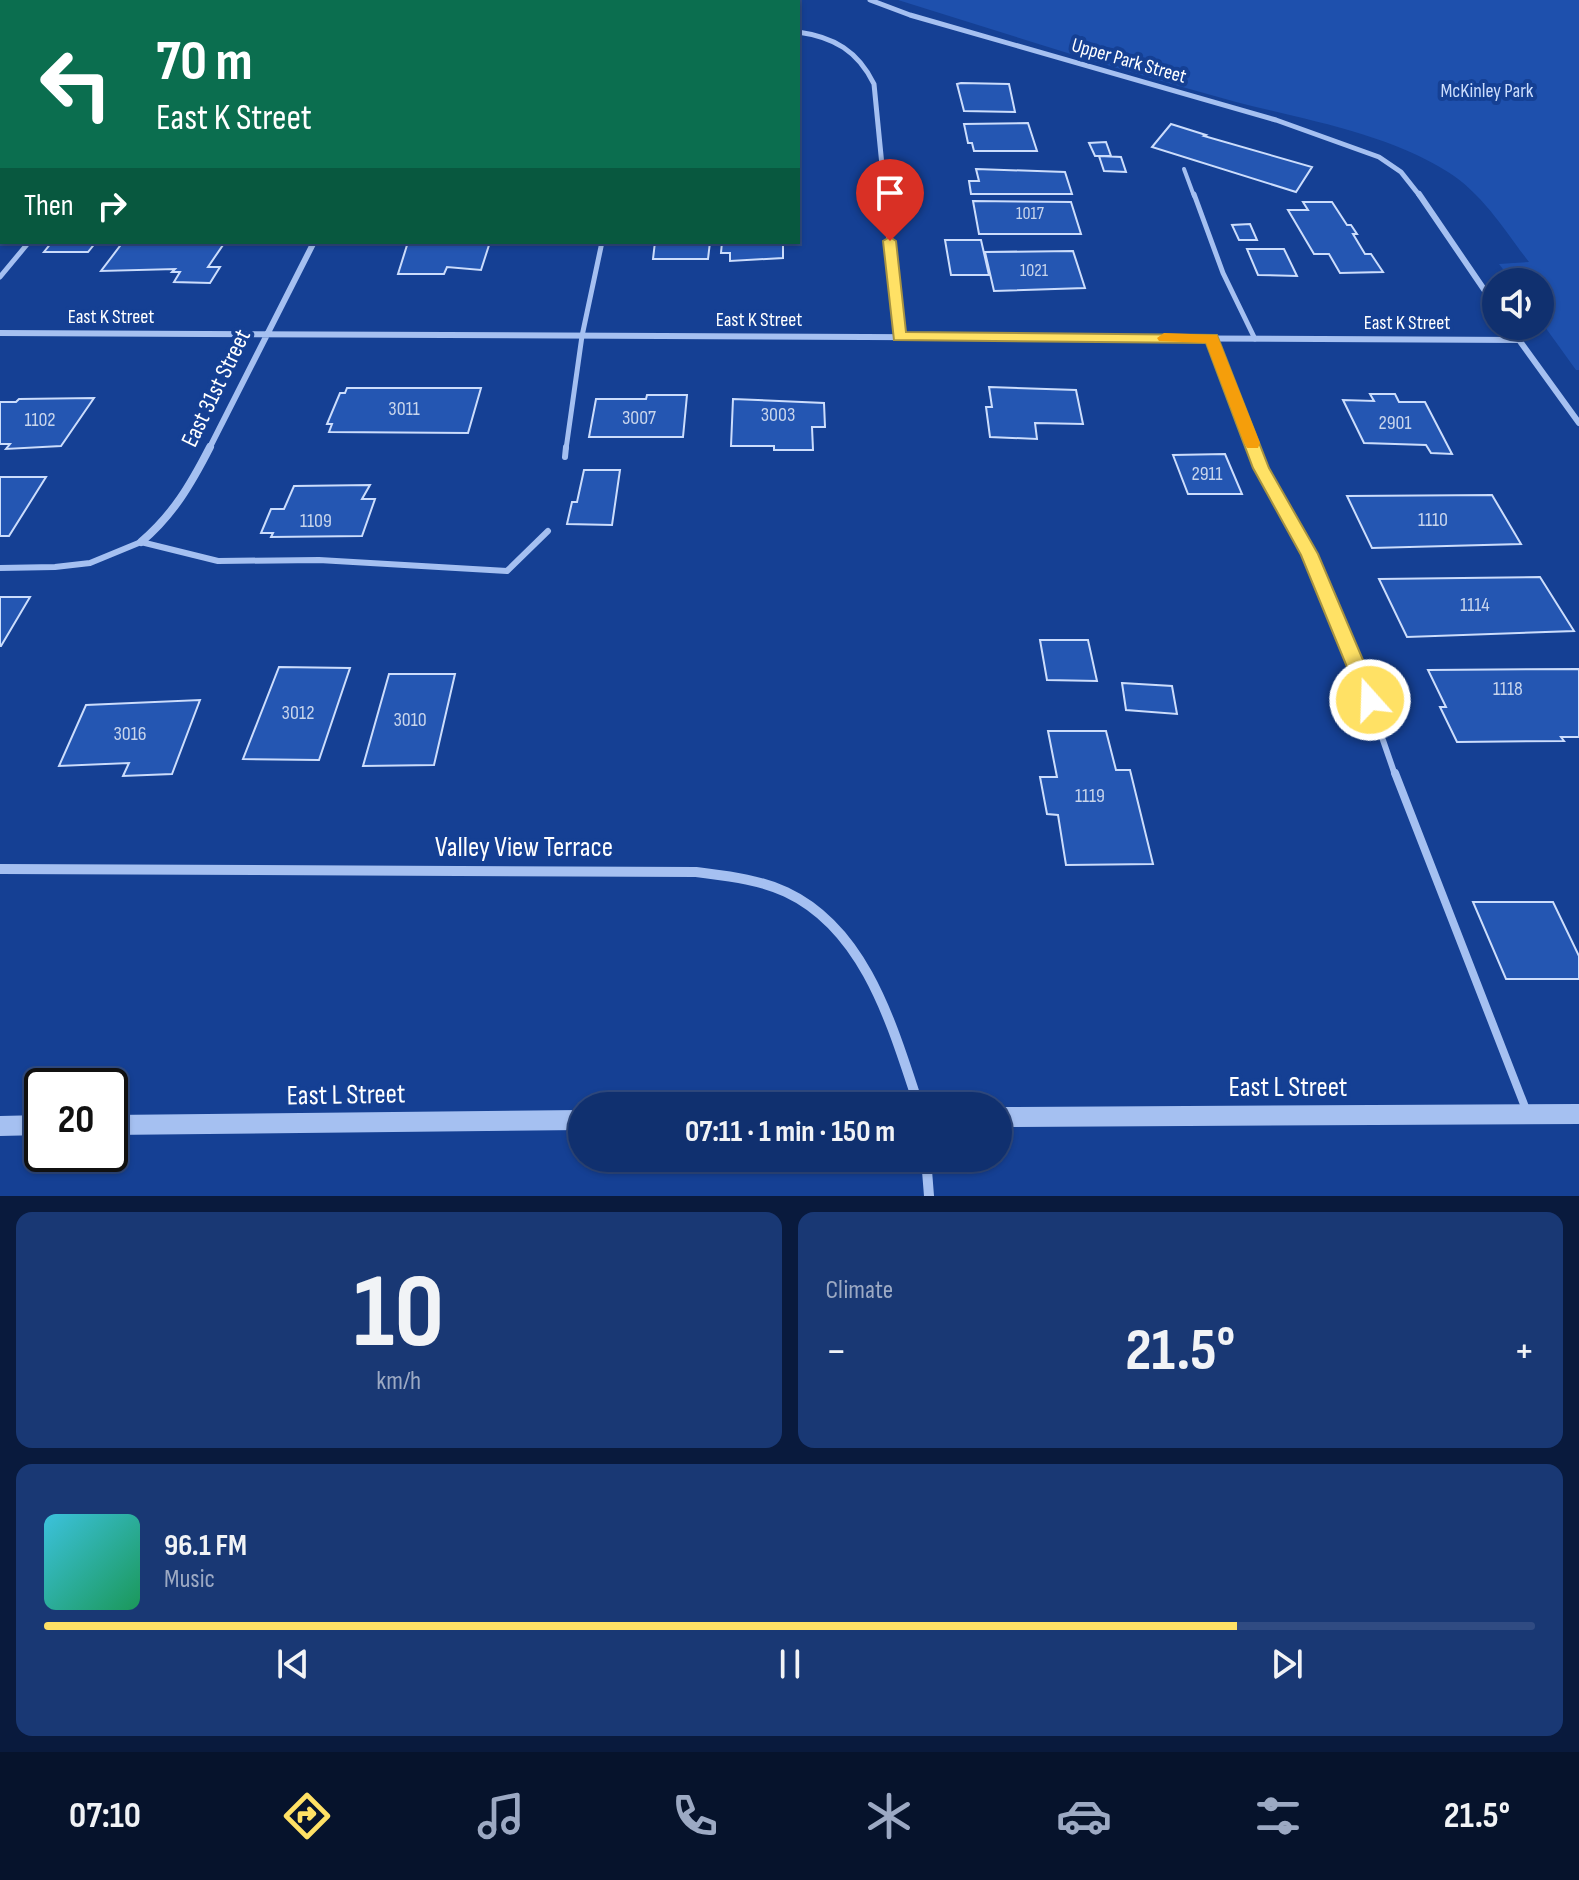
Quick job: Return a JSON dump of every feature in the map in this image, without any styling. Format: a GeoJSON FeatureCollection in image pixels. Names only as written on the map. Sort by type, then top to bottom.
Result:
{"type":"FeatureCollection","features":[{"type":"Feature","properties":{"kind":"street","name":"Upper Park Street"},"geometry":{"type":"LineString","coordinates":[[870,0],[910,15],[1276,120],[1379,157],[1401,172],[1417,192],[1482,287]]}},
{"type":"Feature","properties":{"kind":"street"},"geometry":{"type":"LineString","coordinates":[[800,32],[846,45],[859,56],[874,84],[899,336]]}},
{"type":"Feature","properties":{"kind":"street","name":"East 31st Street"},"geometry":{"type":"LineString","coordinates":[[141,542],[160,526],[185,496],[313,244]]}},
{"type":"Feature","properties":{"kind":"street","name":"East K Street"},"geometry":{"type":"LineString","coordinates":[[0,333],[1482,340]]}},
{"type":"Feature","properties":{"kind":"street"},"geometry":{"type":"LineString","coordinates":[[1519,340],[1579,423]]}},
{"type":"Feature","properties":{"kind":"street","name":"Valley View Terrace"},"geometry":{"type":"LineString","coordinates":[[0,869],[696,872],[735,876],[798,899],[826,922],[861,961],[884,1007],[914,1092]]}},
{"type":"Feature","properties":{"kind":"street","name":"East L Street"},"geometry":{"type":"LineString","coordinates":[[1012,1117],[1579,1114]]}},
{"type":"Feature","properties":{"kind":"street","name":"East L Street"},"geometry":{"type":"LineString","coordinates":[[128,1125],[568,1120]]}},
{"type":"Feature","properties":{"kind":"street"},"geometry":{"type":"LineString","coordinates":[[0,1126],[24,1125]]}},
{"type":"Feature","properties":{"kind":"street"},"geometry":{"type":"LineString","coordinates":[[927,1172],[929,1196]]}},
{"type":"Feature","properties":{"kind":"lane"},"geometry":{"type":"LineString","coordinates":[[1184,169],[1223,273],[1255,339]]}},
{"type":"Feature","properties":{"kind":"lane"},"geometry":{"type":"LineString","coordinates":[[0,277],[27,244]]}},
{"type":"Feature","properties":{"kind":"lane"},"geometry":{"type":"LineString","coordinates":[[565,457],[582,336],[602,244]]}},
{"type":"Feature","properties":{"kind":"lane"},"geometry":{"type":"LineString","coordinates":[[1212,338],[1261,468],[1309,554],[1361,674],[1404,801],[1528,1114]]}},
{"type":"Feature","properties":{"kind":"lane"},"geometry":{"type":"LineString","coordinates":[[0,568],[56,568],[89,563],[122,553],[141,542],[218,561],[319,560],[507,571],[548,531]]}},
{"type":"Feature","properties":{"kind":"green space","name":"McKinley Park"},"geometry":{"type":"Polygon","coordinates":[[[898,0],[1579,0],[1579,370],[1554,339],[1554,268],[1502,268],[1499,264],[1529,262],[1493,214],[1472,191],[1448,172],[1372,137],[1236,102],[898,0]]]}},
{"type":"Feature","properties":{"kind":"building"},"geometry":{"type":"Polygon","coordinates":[[[957,84],[1009,84],[1015,112],[964,111],[957,84]]]}},
{"type":"Feature","properties":{"kind":"building"},"geometry":{"type":"Polygon","coordinates":[[[1028,123],[1037,151],[974,151],[972,143],[968,143],[964,124],[1028,123]]]}},
{"type":"Feature","properties":{"kind":"building"},"geometry":{"type":"Polygon","coordinates":[[[1171,124],[1312,167],[1296,192],[1152,147],[1171,124]]]}},
{"type":"Feature","properties":{"kind":"building"},"geometry":{"type":"Polygon","coordinates":[[[1106,142],[1111,156],[1095,156],[1089,143],[1106,142]]]}},
{"type":"Feature","properties":{"kind":"building"},"geometry":{"type":"Polygon","coordinates":[[[1099,156],[1121,157],[1126,172],[1104,171],[1099,156]]]}},
{"type":"Feature","properties":{"kind":"building"},"geometry":{"type":"Polygon","coordinates":[[[976,169],[1065,172],[1072,194],[971,194],[969,181],[979,181],[976,169]]]}},
{"type":"Feature","properties":{"kind":"building"},"geometry":{"type":"Polygon","coordinates":[[[973,201],[1071,202],[1081,234],[979,234],[973,201]]]}},
{"type":"Feature","properties":{"kind":"building"},"geometry":{"type":"Polygon","coordinates":[[[1303,202],[1332,202],[1357,234],[1353,234],[1365,254],[1371,254],[1383,272],[1340,273],[1329,254],[1314,254],[1288,210],[1308,210],[1303,202]]]}},
{"type":"Feature","properties":{"kind":"building"},"geometry":{"type":"Polygon","coordinates":[[[1250,224],[1257,240],[1239,240],[1232,225],[1250,224]]]}},
{"type":"Feature","properties":{"kind":"building"},"geometry":{"type":"Polygon","coordinates":[[[945,240],[981,240],[989,275],[951,275],[945,240]]]}},
{"type":"Feature","properties":{"kind":"building"},"geometry":{"type":"Polygon","coordinates":[[[50,244],[94,244],[88,252],[44,252],[50,244]]]}},
{"type":"Feature","properties":{"kind":"building"},"geometry":{"type":"Polygon","coordinates":[[[121,244],[224,244],[208,267],[220,267],[210,283],[174,282],[180,272],[172,272],[175,269],[101,271],[121,244]]]}},
{"type":"Feature","properties":{"kind":"building"},"geometry":{"type":"Polygon","coordinates":[[[407,244],[489,244],[481,270],[447,267],[444,274],[398,274],[407,244]]]}},
{"type":"Feature","properties":{"kind":"building"},"geometry":{"type":"Polygon","coordinates":[[[655,244],[710,244],[708,259],[653,259],[655,244]]]}},
{"type":"Feature","properties":{"kind":"building"},"geometry":{"type":"Polygon","coordinates":[[[722,244],[783,244],[783,258],[730,261],[730,253],[721,253],[722,244]]]}},
{"type":"Feature","properties":{"kind":"building"},"geometry":{"type":"Polygon","coordinates":[[[1247,249],[1284,249],[1297,276],[1258,275],[1247,249]]]}},
{"type":"Feature","properties":{"kind":"building"},"geometry":{"type":"Polygon","coordinates":[[[1073,251],[1085,288],[994,291],[985,252],[1073,251]]]}},
{"type":"Feature","properties":{"kind":"building"},"geometry":{"type":"Polygon","coordinates":[[[989,387],[1076,390],[1083,424],[1035,423],[1037,439],[990,437],[986,407],[992,407],[989,387]]]}},
{"type":"Feature","properties":{"kind":"building"},"geometry":{"type":"Polygon","coordinates":[[[347,388],[481,388],[468,433],[329,432],[332,424],[327,424],[340,393],[345,393],[347,388]]]}},
{"type":"Feature","properties":{"kind":"building"},"geometry":{"type":"Polygon","coordinates":[[[1370,394],[1395,394],[1399,402],[1425,402],[1452,454],[1431,453],[1426,445],[1364,443],[1343,400],[1374,401],[1370,394]]]}},
{"type":"Feature","properties":{"kind":"building"},"geometry":{"type":"Polygon","coordinates":[[[647,395],[687,395],[683,437],[589,437],[596,399],[646,399],[647,395]]]}},
{"type":"Feature","properties":{"kind":"building"},"geometry":{"type":"Polygon","coordinates":[[[94,398],[61,446],[6,449],[10,444],[0,444],[0,402],[94,398]]]}},
{"type":"Feature","properties":{"kind":"building"},"geometry":{"type":"Polygon","coordinates":[[[733,399],[824,403],[825,427],[812,427],[813,450],[731,446],[733,399]]]}},
{"type":"Feature","properties":{"kind":"building"},"geometry":{"type":"Polygon","coordinates":[[[1225,454],[1242,494],[1188,494],[1173,455],[1225,454]]]}},
{"type":"Feature","properties":{"kind":"building"},"geometry":{"type":"Polygon","coordinates":[[[584,470],[620,470],[612,525],[567,524],[572,502],[577,502],[584,470]]]}},
{"type":"Feature","properties":{"kind":"building"},"geometry":{"type":"Polygon","coordinates":[[[0,477],[46,477],[9,536],[0,536],[0,477]]]}},
{"type":"Feature","properties":{"kind":"building"},"geometry":{"type":"Polygon","coordinates":[[[370,485],[362,499],[375,499],[362,536],[271,537],[273,533],[261,533],[271,509],[284,509],[294,486],[370,485]]]}},
{"type":"Feature","properties":{"kind":"building"},"geometry":{"type":"Polygon","coordinates":[[[1492,495],[1521,544],[1372,548],[1347,496],[1492,495]]]}},
{"type":"Feature","properties":{"kind":"building"},"geometry":{"type":"Polygon","coordinates":[[[1540,577],[1574,631],[1407,637],[1379,579],[1540,577]]]}},
{"type":"Feature","properties":{"kind":"building"},"geometry":{"type":"Polygon","coordinates":[[[0,597],[30,597],[1,646],[0,646],[0,597]]]}},
{"type":"Feature","properties":{"kind":"building"},"geometry":{"type":"Polygon","coordinates":[[[1040,640],[1088,640],[1097,681],[1047,680],[1040,640]]]}},
{"type":"Feature","properties":{"kind":"building"},"geometry":{"type":"Polygon","coordinates":[[[279,667],[350,668],[319,760],[243,759],[279,667]]]}},
{"type":"Feature","properties":{"kind":"building"},"geometry":{"type":"Polygon","coordinates":[[[1579,669],[1579,737],[1561,737],[1564,741],[1457,742],[1440,707],[1446,707],[1428,670],[1579,669]]]}},
{"type":"Feature","properties":{"kind":"building"},"geometry":{"type":"Polygon","coordinates":[[[389,674],[455,674],[434,765],[363,766],[389,674]]]}},
{"type":"Feature","properties":{"kind":"building"},"geometry":{"type":"Polygon","coordinates":[[[1122,683],[1172,686],[1177,714],[1126,710],[1122,683]]]}},
{"type":"Feature","properties":{"kind":"building"},"geometry":{"type":"Polygon","coordinates":[[[200,700],[172,774],[123,776],[129,763],[59,766],[86,705],[200,700]]]}},
{"type":"Feature","properties":{"kind":"building"},"geometry":{"type":"Polygon","coordinates":[[[1048,731],[1106,731],[1116,770],[1130,770],[1153,864],[1066,865],[1058,815],[1047,814],[1040,777],[1057,777],[1048,731]]]}},
{"type":"Feature","properties":{"kind":"building"},"geometry":{"type":"Polygon","coordinates":[[[1473,902],[1553,902],[1579,956],[1579,979],[1506,979],[1473,902]]]}},
{"type":"Feature","properties":{"kind":"slow traffic"},"geometry":{"type":"LineString","coordinates":[[1164,338],[1212,338],[1252,443]]}},
{"type":"Feature","properties":{"kind":"route"},"geometry":{"type":"LineString","coordinates":[[890,241],[899,336],[1212,338],[1261,468],[1309,554],[1370,700]]}}]}
